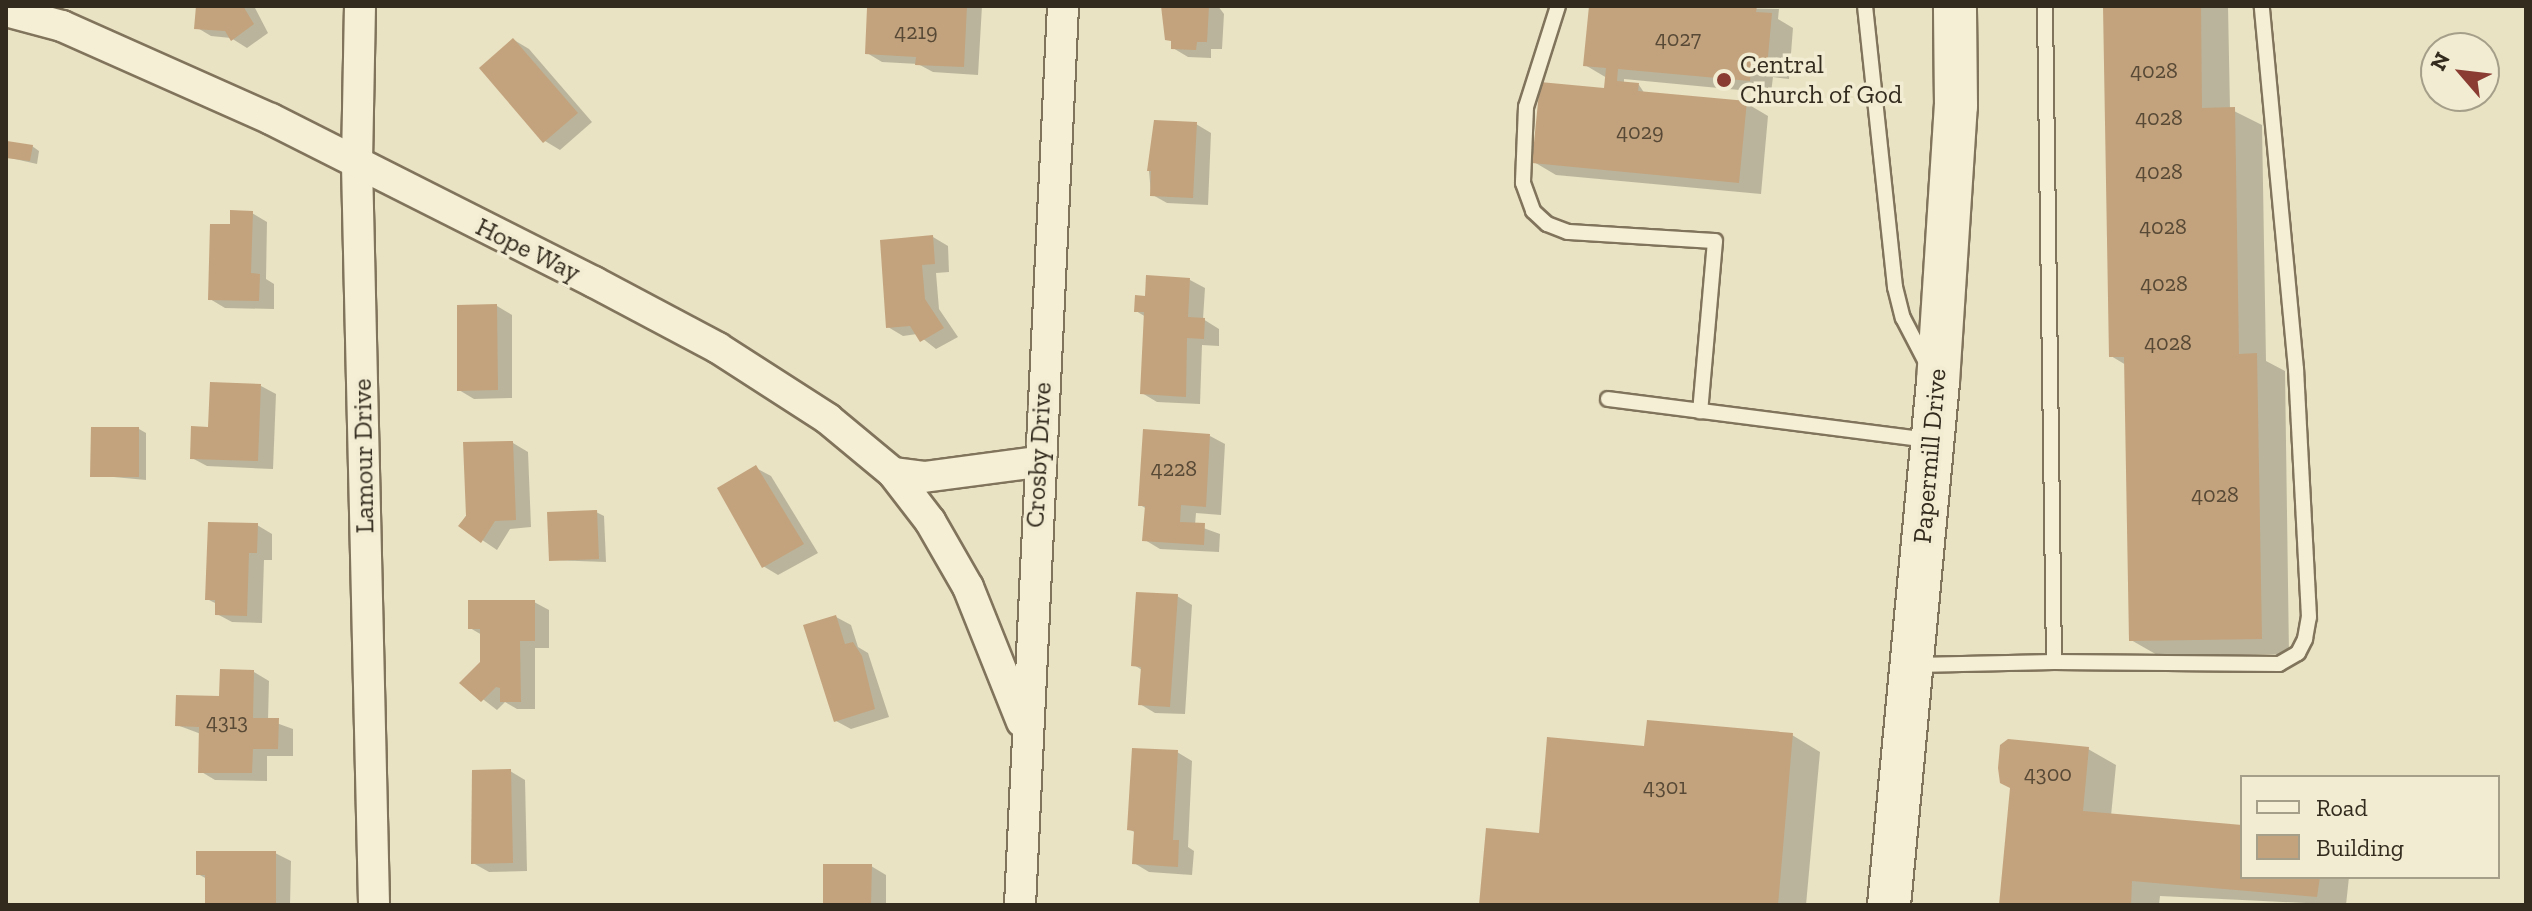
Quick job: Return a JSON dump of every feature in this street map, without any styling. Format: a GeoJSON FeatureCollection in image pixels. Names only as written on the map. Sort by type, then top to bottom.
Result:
{"type":"FeatureCollection","features":[{"type":"Feature","properties":{"kind":"main road","name":"Papermill Drive"},"geometry":{"type":"LineString","coordinates":[[1889,905],[1938,382],[1956,106],[1955,6]]}},
{"type":"Feature","properties":{"kind":"street","name":"Lamour Drive"},"geometry":{"type":"LineString","coordinates":[[360,6],[357,165],[374,905]]}},
{"type":"Feature","properties":{"kind":"street","name":"Crosby Drive"},"geometry":{"type":"LineString","coordinates":[[1020,905],[1038,462],[1063,6]]}},
{"type":"Feature","properties":{"kind":"street","name":"Hope Way"},"geometry":{"type":"LineString","coordinates":[[6,11],[90,39],[271,119],[718,348],[828,419],[893,473],[930,521],[968,587],[1027,736]]}},
{"type":"Feature","properties":{"kind":"street"},"geometry":{"type":"LineString","coordinates":[[893,473],[924,477],[1038,462]]}},
{"type":"Feature","properties":{"kind":"lane"},"geometry":{"type":"LineString","coordinates":[[1558,6],[1526,107],[1523,183],[1533,211],[1547,224],[1568,232],[1715,241],[1700,411]]}},
{"type":"Feature","properties":{"kind":"lane"},"geometry":{"type":"LineString","coordinates":[[1865,6],[1895,287],[1908,329],[1938,382]]}},
{"type":"Feature","properties":{"kind":"lane"},"geometry":{"type":"LineString","coordinates":[[2045,6],[2054,662]]}},
{"type":"Feature","properties":{"kind":"lane"},"geometry":{"type":"LineString","coordinates":[[1911,665],[2054,662],[2279,664],[2298,653],[2305,639],[2309,617],[2296,369],[2262,6]]}},
{"type":"Feature","properties":{"kind":"lane"},"geometry":{"type":"LineString","coordinates":[[1608,399],[1932,441]]}},
{"type":"Feature","properties":{"kind":"building"},"geometry":{"type":"Polygon","coordinates":[[[196,6],[243,6],[254,24],[231,41],[225,31],[194,29],[196,6]]]}},
{"type":"Feature","properties":{"kind":"building"},"geometry":{"type":"Polygon","coordinates":[[[967,6],[964,67],[915,65],[916,57],[865,54],[867,8],[967,6]]]}},
{"type":"Feature","properties":{"kind":"building"},"geometry":{"type":"Polygon","coordinates":[[[1161,6],[1209,6],[1207,42],[1197,42],[1196,50],[1171,49],[1171,41],[1165,40],[1161,6]]]}},
{"type":"Feature","properties":{"kind":"building"},"geometry":{"type":"Polygon","coordinates":[[[1589,6],[1757,6],[1756,12],[1772,13],[1767,67],[1751,66],[1750,81],[1618,69],[1617,81],[1639,83],[1638,91],[1747,101],[1739,183],[1532,163],[1540,82],[1604,88],[1606,68],[1583,66],[1589,6]]]}},
{"type":"Feature","properties":{"kind":"building"},"geometry":{"type":"Polygon","coordinates":[[[2103,6],[2201,6],[2202,108],[2235,107],[2239,354],[2257,353],[2262,639],[2129,641],[2124,357],[2109,357],[2103,6]]]}},
{"type":"Feature","properties":{"kind":"building"},"geometry":{"type":"Polygon","coordinates":[[[513,38],[578,113],[543,143],[479,68],[513,38]]]}},
{"type":"Feature","properties":{"kind":"building"},"geometry":{"type":"Polygon","coordinates":[[[1154,120],[1197,122],[1193,198],[1150,196],[1151,171],[1147,171],[1154,120]]]}},
{"type":"Feature","properties":{"kind":"building"},"geometry":{"type":"Polygon","coordinates":[[[7,141],[33,145],[30,161],[6,158],[7,141]]]}},
{"type":"Feature","properties":{"kind":"building"},"geometry":{"type":"Polygon","coordinates":[[[230,210],[253,211],[251,273],[260,274],[259,301],[208,300],[210,224],[230,224],[230,210]]]}},
{"type":"Feature","properties":{"kind":"building"},"geometry":{"type":"Polygon","coordinates":[[[933,235],[935,264],[922,265],[925,299],[944,328],[920,342],[910,326],[886,328],[880,240],[933,235]]]}},
{"type":"Feature","properties":{"kind":"building"},"geometry":{"type":"Polygon","coordinates":[[[1146,275],[1190,278],[1188,317],[1205,318],[1204,339],[1187,338],[1186,397],[1140,394],[1144,312],[1134,312],[1135,295],[1145,296],[1146,275]]]}},
{"type":"Feature","properties":{"kind":"building"},"geometry":{"type":"Polygon","coordinates":[[[497,304],[498,390],[457,391],[457,305],[497,304]]]}},
{"type":"Feature","properties":{"kind":"building"},"geometry":{"type":"Polygon","coordinates":[[[210,382],[261,384],[258,461],[190,459],[191,426],[208,427],[210,382]]]}},
{"type":"Feature","properties":{"kind":"building"},"geometry":{"type":"Polygon","coordinates":[[[91,427],[139,427],[139,477],[90,477],[91,427]]]}},
{"type":"Feature","properties":{"kind":"building"},"geometry":{"type":"Polygon","coordinates":[[[1143,429],[1210,434],[1206,507],[1181,505],[1180,522],[1205,523],[1204,545],[1142,541],[1145,506],[1138,506],[1143,429]]]}},
{"type":"Feature","properties":{"kind":"building"},"geometry":{"type":"Polygon","coordinates":[[[513,441],[516,520],[495,521],[481,543],[458,526],[466,516],[463,442],[513,441]]]}},
{"type":"Feature","properties":{"kind":"building"},"geometry":{"type":"Polygon","coordinates":[[[756,465],[804,544],[762,568],[717,488],[756,465]]]}},
{"type":"Feature","properties":{"kind":"building"},"geometry":{"type":"Polygon","coordinates":[[[597,510],[599,559],[549,561],[547,512],[597,510]]]}},
{"type":"Feature","properties":{"kind":"building"},"geometry":{"type":"Polygon","coordinates":[[[208,522],[258,523],[257,553],[249,553],[247,616],[215,615],[215,600],[205,600],[208,522]]]}},
{"type":"Feature","properties":{"kind":"building"},"geometry":{"type":"Polygon","coordinates":[[[1136,592],[1178,594],[1170,707],[1138,705],[1141,667],[1131,666],[1136,592]]]}},
{"type":"Feature","properties":{"kind":"building"},"geometry":{"type":"Polygon","coordinates":[[[468,600],[535,600],[535,641],[520,641],[521,702],[500,702],[500,688],[496,687],[481,702],[459,683],[480,662],[480,629],[468,629],[468,600]]]}},
{"type":"Feature","properties":{"kind":"building"},"geometry":{"type":"Polygon","coordinates":[[[836,615],[845,644],[853,642],[862,656],[875,709],[834,722],[803,625],[836,615]]]}},
{"type":"Feature","properties":{"kind":"building"},"geometry":{"type":"Polygon","coordinates":[[[220,669],[254,670],[253,718],[279,718],[278,749],[253,749],[252,773],[198,773],[199,727],[175,726],[176,695],[219,696],[220,669]]]}},
{"type":"Feature","properties":{"kind":"building"},"geometry":{"type":"Polygon","coordinates":[[[1647,720],[1793,733],[1778,905],[1479,905],[1486,828],[1539,833],[1547,737],[1644,746],[1647,720]]]}},
{"type":"Feature","properties":{"kind":"building"},"geometry":{"type":"Polygon","coordinates":[[[2008,739],[2089,747],[2083,811],[2240,825],[2240,879],[2320,879],[2317,897],[2132,881],[2131,905],[1999,905],[2010,788],[2000,783],[2000,745],[2008,739]]]}},
{"type":"Feature","properties":{"kind":"building"},"geometry":{"type":"Polygon","coordinates":[[[1132,748],[1178,750],[1173,840],[1179,840],[1178,867],[1132,864],[1134,831],[1127,830],[1132,748]]]}},
{"type":"Feature","properties":{"kind":"building"},"geometry":{"type":"Polygon","coordinates":[[[511,769],[513,863],[471,864],[472,770],[511,769]]]}},
{"type":"Feature","properties":{"kind":"building"},"geometry":{"type":"Polygon","coordinates":[[[196,851],[276,851],[276,905],[205,905],[205,875],[196,875],[196,851]]]}},
{"type":"Feature","properties":{"kind":"building"},"geometry":{"type":"Polygon","coordinates":[[[823,864],[872,864],[871,905],[823,905],[823,864]]]}},
{"type":"Feature","properties":{"kind":"place","name":"Central Church of God"},"geometry":{"type":"Point","coordinates":[1724,80]}}]}
